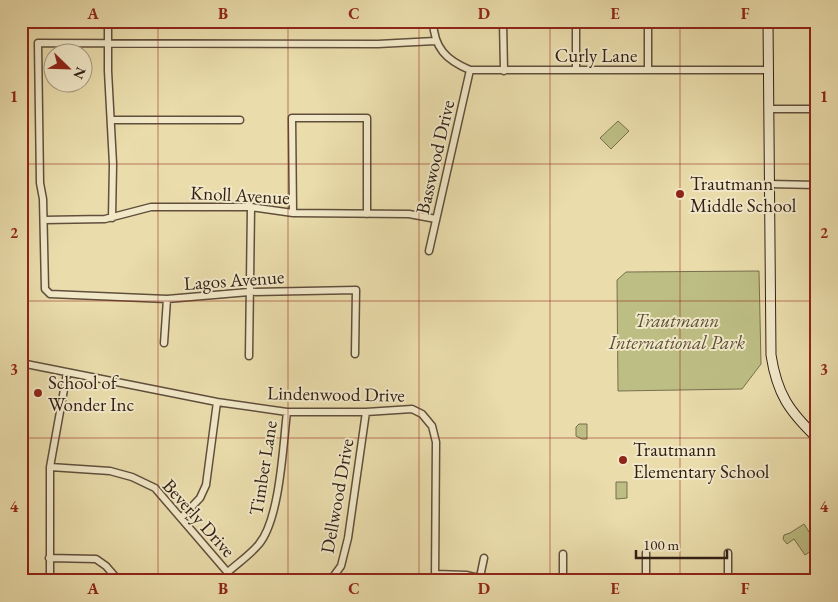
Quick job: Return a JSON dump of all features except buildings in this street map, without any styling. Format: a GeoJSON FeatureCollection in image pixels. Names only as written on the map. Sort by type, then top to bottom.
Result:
{"type":"FeatureCollection","features":[{"type":"Feature","properties":{"kind":"main road"},"geometry":{"type":"LineString","coordinates":[[768,22],[771,355],[773,370],[783,396],[793,414],[817,438]]}},
{"type":"Feature","properties":{"kind":"street"},"geometry":{"type":"LineString","coordinates":[[108,21],[113,164],[112,218]]}},
{"type":"Feature","properties":{"kind":"street"},"geometry":{"type":"LineString","coordinates":[[44,220],[40,183],[38,43],[378,44],[436,41],[433,21]]}},
{"type":"Feature","properties":{"kind":"street"},"geometry":{"type":"LineString","coordinates":[[503,21],[504,71]]}},
{"type":"Feature","properties":{"kind":"street"},"geometry":{"type":"LineString","coordinates":[[576,21],[576,70]]}},
{"type":"Feature","properties":{"kind":"street"},"geometry":{"type":"LineString","coordinates":[[648,70],[648,21],[724,22]]}},
{"type":"Feature","properties":{"kind":"street"},"geometry":{"type":"LineString","coordinates":[[768,22],[817,23]]}},
{"type":"Feature","properties":{"kind":"street","name":"Curly Lane"},"geometry":{"type":"LineString","coordinates":[[436,41],[443,52],[453,61],[470,70],[768,70]]}},
{"type":"Feature","properties":{"kind":"street","name":"Basswood Drive"},"geometry":{"type":"LineString","coordinates":[[428,251],[470,70]]}},
{"type":"Feature","properties":{"kind":"street"},"geometry":{"type":"LineString","coordinates":[[769,110],[817,109]]}},
{"type":"Feature","properties":{"kind":"street"},"geometry":{"type":"LineString","coordinates":[[293,214],[292,118],[367,118],[367,214]]}},
{"type":"Feature","properties":{"kind":"street"},"geometry":{"type":"LineString","coordinates":[[111,120],[240,120]]}},
{"type":"Feature","properties":{"kind":"street"},"geometry":{"type":"LineString","coordinates":[[769,184],[817,184]]}},
{"type":"Feature","properties":{"kind":"street","name":"Knoll Avenue"},"geometry":{"type":"LineString","coordinates":[[44,220],[112,218],[152,207],[252,208],[293,214],[409,214],[436,218]]}},
{"type":"Feature","properties":{"kind":"street"},"geometry":{"type":"LineString","coordinates":[[249,356],[252,208]]}},
{"type":"Feature","properties":{"kind":"street","name":"Lagos Avenue"},"geometry":{"type":"LineString","coordinates":[[44,220],[45,289],[50,294],[167,299],[249,292],[356,290],[355,354]]}},
{"type":"Feature","properties":{"kind":"street"},"geometry":{"type":"LineString","coordinates":[[164,344],[167,299]]}},
{"type":"Feature","properties":{"kind":"street","name":"Lindenwood Drive"},"geometry":{"type":"LineString","coordinates":[[21,363],[217,402],[287,412],[366,412],[412,409],[422,414],[432,426],[436,442],[436,578]]}},
{"type":"Feature","properties":{"kind":"street"},"geometry":{"type":"LineString","coordinates":[[50,581],[50,466],[67,373]]}},
{"type":"Feature","properties":{"kind":"street"},"geometry":{"type":"LineString","coordinates":[[181,518],[200,498],[206,485],[217,402]]}},
{"type":"Feature","properties":{"kind":"street","name":"Timber Lane"},"geometry":{"type":"LineString","coordinates":[[228,572],[259,544],[269,529],[276,498],[287,412]]}},
{"type":"Feature","properties":{"kind":"street","name":"Dellwood Drive"},"geometry":{"type":"LineString","coordinates":[[330,581],[341,566],[348,538],[366,412]]}},
{"type":"Feature","properties":{"kind":"street","name":"Beverly Drive"},"geometry":{"type":"LineString","coordinates":[[50,466],[110,471],[132,477],[155,488],[235,581]]}},
{"type":"Feature","properties":{"kind":"street"},"geometry":{"type":"LineString","coordinates":[[646,553],[646,581]]}},
{"type":"Feature","properties":{"kind":"street"},"geometry":{"type":"LineString","coordinates":[[728,553],[728,581]]}},
{"type":"Feature","properties":{"kind":"street"},"geometry":{"type":"LineString","coordinates":[[563,581],[564,554]]}},
{"type":"Feature","properties":{"kind":"street"},"geometry":{"type":"LineString","coordinates":[[50,558],[96,559],[106,566],[119,581]]}},
{"type":"Feature","properties":{"kind":"street"},"geometry":{"type":"LineString","coordinates":[[480,577],[484,558]]}},
{"type":"Feature","properties":{"kind":"street"},"geometry":{"type":"LineString","coordinates":[[436,578],[466,575],[491,581]]}},
{"type":"Feature","properties":{"kind":"green space"},"geometry":{"type":"Polygon","coordinates":[[[618,121],[629,131],[611,149],[600,138],[618,121]]]}},
{"type":"Feature","properties":{"kind":"green space","name":"Trautmann International Park"},"geometry":{"type":"Polygon","coordinates":[[[759,271],[761,364],[742,389],[618,391],[617,280],[626,272],[759,271]]]}},
{"type":"Feature","properties":{"kind":"green space"},"geometry":{"type":"Polygon","coordinates":[[[579,424],[587,424],[587,439],[576,436],[576,427],[579,424]]]}},
{"type":"Feature","properties":{"kind":"green space"},"geometry":{"type":"Polygon","coordinates":[[[616,482],[627,482],[627,498],[616,499],[616,482]]]}},
{"type":"Feature","properties":{"kind":"green space"},"geometry":{"type":"Polygon","coordinates":[[[804,524],[817,544],[817,547],[805,555],[794,539],[787,544],[783,539],[784,535],[804,524]]]}},
{"type":"Feature","properties":{"kind":"place","name":"Trautmann Middle School"},"geometry":{"type":"Point","coordinates":[680,194]}},
{"type":"Feature","properties":{"kind":"place","name":"School of Wonder Inc"},"geometry":{"type":"Point","coordinates":[38,393]}},
{"type":"Feature","properties":{"kind":"place","name":"Trautmann Elementary School"},"geometry":{"type":"Point","coordinates":[623,460]}}]}
